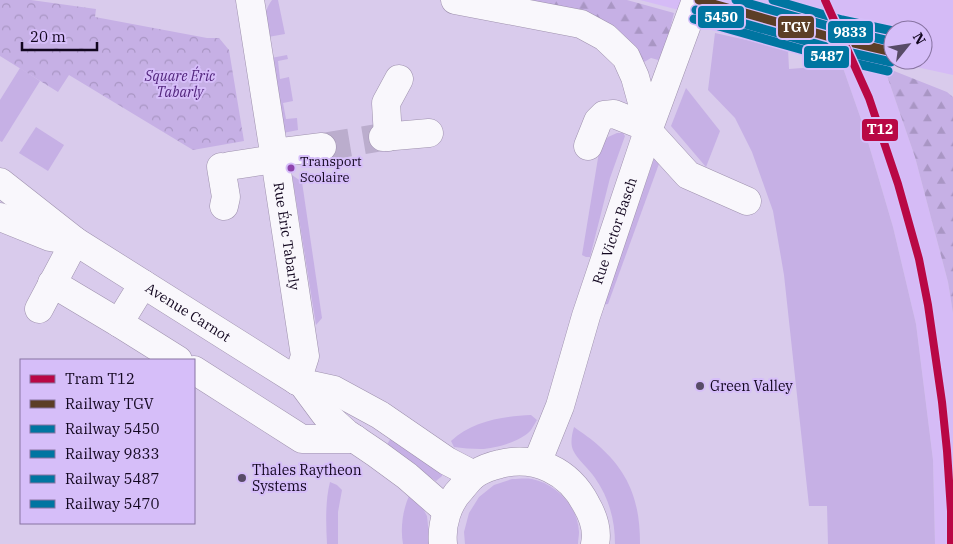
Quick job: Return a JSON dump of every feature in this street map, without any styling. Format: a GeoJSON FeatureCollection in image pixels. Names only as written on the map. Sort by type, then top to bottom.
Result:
{"type":"FeatureCollection","features":[{"type":"Feature","properties":{"kind":"street","name":"Rue Éric Tabarly"},"geometry":{"type":"LineString","coordinates":[[250,0],[305,356],[299,382]]}},
{"type":"Feature","properties":{"kind":"street"},"geometry":{"type":"LineString","coordinates":[[455,0],[581,24],[605,36],[626,57],[635,77],[649,130]]}},
{"type":"Feature","properties":{"kind":"street","name":"Rue Victor Basch"},"geometry":{"type":"LineString","coordinates":[[537,463],[560,406],[586,316],[649,130],[696,0]]}},
{"type":"Feature","properties":{"kind":"street"},"geometry":{"type":"LineString","coordinates":[[399,79],[386,103],[385,137],[429,133]]}},
{"type":"Feature","properties":{"kind":"street"},"geometry":{"type":"LineString","coordinates":[[588,146],[598,122],[604,115],[614,114],[649,130],[688,175],[747,201]]}},
{"type":"Feature","properties":{"kind":"street"},"geometry":{"type":"LineString","coordinates":[[224,206],[226,197],[225,166],[322,147]]}},
{"type":"Feature","properties":{"kind":"street","name":"Avenue Carnot"},"geometry":{"type":"LineString","coordinates":[[0,182],[75,241],[299,382],[325,414],[346,433],[399,470],[447,510]]}},
{"type":"Feature","properties":{"kind":"street","name":"Avenue Carnot"},"geometry":{"type":"LineString","coordinates":[[0,217],[50,237],[75,241]]}},
{"type":"Feature","properties":{"kind":"street"},"geometry":{"type":"LineString","coordinates":[[39,309],[75,241]]}},
{"type":"Feature","properties":{"kind":"street"},"geometry":{"type":"LineString","coordinates":[[52,283],[176,359]]}},
{"type":"Feature","properties":{"kind":"street"},"geometry":{"type":"LineString","coordinates":[[119,323],[144,284]]}},
{"type":"Feature","properties":{"kind":"street"},"geometry":{"type":"LineString","coordinates":[[195,371],[302,439],[355,439]]}},
{"type":"Feature","properties":{"kind":"street","name":"Avenue Carnot"},"geometry":{"type":"LineString","coordinates":[[299,382],[334,390],[380,415],[447,461],[474,475]]}},
{"type":"Feature","properties":{"kind":"street"},"geometry":{"type":"LineString","coordinates":[[443,544],[442,534],[447,510],[455,494],[474,475],[488,467],[512,461],[537,463],[561,474],[580,492],[592,515],[597,539]]}},
{"type":"Feature","properties":{"kind":"shaded area"},"geometry":{"type":"Polygon","coordinates":[[[640,0],[953,0],[953,75],[930,70],[933,70],[933,20],[883,20],[883,60],[825,47],[789,42],[712,22],[679,10],[640,0]]]}},
{"type":"Feature","properties":{"kind":"shaded area"},"geometry":{"type":"Polygon","coordinates":[[[842,65],[883,67],[883,70],[885,70],[915,157],[948,282],[953,313],[953,544],[935,544],[933,460],[916,324],[893,227],[863,125],[842,65]]]}},
{"type":"Feature","properties":{"kind":"green space","name":"Square Éric Tabarly"},"geometry":{"type":"Polygon","coordinates":[[[0,0],[31,0],[96,9],[95,17],[207,38],[219,38],[229,50],[244,141],[193,150],[69,75],[58,92],[0,56],[0,0]]]}},
{"type":"Feature","properties":{"kind":"green space"},"geometry":{"type":"Polygon","coordinates":[[[272,0],[278,0],[285,34],[268,37],[265,22],[267,9],[272,0]]]}},
{"type":"Feature","properties":{"kind":"green space"},"geometry":{"type":"Polygon","coordinates":[[[513,0],[627,0],[674,13],[662,61],[651,58],[639,65],[513,0]]]}},
{"type":"Feature","properties":{"kind":"green space"},"geometry":{"type":"Polygon","coordinates":[[[715,33],[788,49],[789,69],[842,65],[863,125],[893,227],[916,324],[933,460],[935,544],[828,544],[827,506],[809,506],[784,275],[773,211],[752,152],[735,118],[708,90],[715,33]]]}},
{"type":"Feature","properties":{"kind":"green space"},"geometry":{"type":"Polygon","coordinates":[[[287,55],[288,59],[278,61],[280,79],[289,77],[293,101],[283,103],[286,119],[297,118],[298,130],[283,133],[271,58],[287,55]]]}},
{"type":"Feature","properties":{"kind":"green space"},"geometry":{"type":"Polygon","coordinates":[[[20,68],[40,81],[2,142],[0,141],[0,100],[20,68]]]}},
{"type":"Feature","properties":{"kind":"green space"},"geometry":{"type":"Polygon","coordinates":[[[885,70],[892,70],[947,92],[953,97],[953,313],[948,282],[915,157],[885,70]]]}},
{"type":"Feature","properties":{"kind":"green space"},"geometry":{"type":"Polygon","coordinates":[[[686,88],[720,131],[706,167],[671,126],[686,88]]]}},
{"type":"Feature","properties":{"kind":"green space"},"geometry":{"type":"Polygon","coordinates":[[[36,127],[64,145],[48,171],[19,153],[36,127]]]}},
{"type":"Feature","properties":{"kind":"green space"},"geometry":{"type":"Polygon","coordinates":[[[617,133],[623,133],[625,136],[610,178],[590,257],[586,257],[582,255],[600,146],[608,137],[617,133]]]}},
{"type":"Feature","properties":{"kind":"green space"},"geometry":{"type":"Polygon","coordinates":[[[655,156],[660,161],[608,304],[602,305],[655,156]]]}},
{"type":"Feature","properties":{"kind":"green space"},"geometry":{"type":"Polygon","coordinates":[[[292,175],[302,182],[322,318],[316,325],[292,175]]]}},
{"type":"Feature","properties":{"kind":"green space"},"geometry":{"type":"Polygon","coordinates":[[[531,415],[537,420],[531,430],[521,438],[508,444],[487,449],[474,449],[454,447],[451,441],[459,434],[478,424],[499,418],[531,415]]]}},
{"type":"Feature","properties":{"kind":"green space"},"geometry":{"type":"Polygon","coordinates":[[[574,427],[610,457],[626,478],[638,515],[640,544],[615,544],[614,526],[604,493],[573,450],[571,441],[574,427]]]}},
{"type":"Feature","properties":{"kind":"green space"},"geometry":{"type":"Polygon","coordinates":[[[392,436],[444,470],[442,476],[436,481],[385,448],[392,436]]]}},
{"type":"Feature","properties":{"kind":"green space"},"geometry":{"type":"Polygon","coordinates":[[[512,479],[529,479],[541,482],[557,491],[575,513],[579,532],[578,544],[465,544],[464,532],[469,513],[479,497],[494,485],[512,479]]]}},
{"type":"Feature","properties":{"kind":"green space"},"geometry":{"type":"Polygon","coordinates":[[[330,482],[342,490],[338,512],[338,544],[327,544],[326,521],[330,482]]]}},
{"type":"Feature","properties":{"kind":"green space"},"geometry":{"type":"Polygon","coordinates":[[[410,494],[420,503],[427,516],[430,544],[403,544],[403,518],[410,494]]]}},
{"type":"Feature","properties":{"kind":"tunnel"},"geometry":{"type":"LineString","coordinates":[[322,147],[383,137]]}},
{"type":"Feature","properties":{"kind":"tram line","name":"T12"},"geometry":{"type":"LineString","coordinates":[[825,0],[869,98],[898,184],[919,259],[928,305],[942,402],[951,511],[951,544]]}},
{"type":"Feature","properties":{"kind":"rail line","name":"TGV"},"geometry":{"type":"LineString","coordinates":[[699,0],[837,39],[883,50]]}},
{"type":"Feature","properties":{"kind":"rail line","name":"9833"},"geometry":{"type":"LineString","coordinates":[[736,0],[883,40]]}},
{"type":"Feature","properties":{"kind":"rail line","name":"5470"},"geometry":{"type":"LineString","coordinates":[[773,0],[842,20],[883,29]]}},
{"type":"Feature","properties":{"kind":"rail line","name":"5450"},"geometry":{"type":"LineString","coordinates":[[696,10],[834,49],[883,60]]}},
{"type":"Feature","properties":{"kind":"rail line","name":"5487"},"geometry":{"type":"LineString","coordinates":[[694,19],[832,58],[888,71]]}},
{"type":"Feature","properties":{"kind":"place","name":"Transport Scolaire"},"geometry":{"type":"Point","coordinates":[291,168]}},
{"type":"Feature","properties":{"kind":"place","name":"Green Valley"},"geometry":{"type":"Point","coordinates":[700,386]}},
{"type":"Feature","properties":{"kind":"place","name":"Thales Raytheon Systems"},"geometry":{"type":"Point","coordinates":[242,478]}}]}
